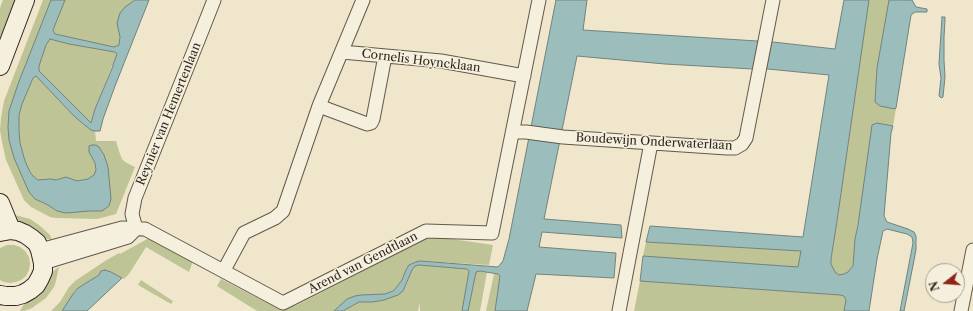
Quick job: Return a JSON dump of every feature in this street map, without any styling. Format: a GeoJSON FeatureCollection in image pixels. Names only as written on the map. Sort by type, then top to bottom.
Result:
{"type":"FeatureCollection","features":[{"type":"Feature","properties":{"kind":"street"},"geometry":{"type":"LineString","coordinates":[[0,66],[25,0]]}},
{"type":"Feature","properties":{"kind":"street","name":"Reynier van Hemertenlaan"},"geometry":{"type":"LineString","coordinates":[[136,229],[132,214],[135,198],[214,0]]}},
{"type":"Feature","properties":{"kind":"street"},"geometry":{"type":"LineString","coordinates":[[224,270],[244,233],[275,218],[283,211],[319,106],[363,0]]}},
{"type":"Feature","properties":{"kind":"street","name":"Arend van Gendtlaan"},"geometry":{"type":"LineString","coordinates":[[136,229],[145,229],[224,270],[283,303],[426,231],[492,233],[520,132],[524,76],[539,0]]}},
{"type":"Feature","properties":{"kind":"street","name":"Boudewijn Onderwaterlaan"},"geometry":{"type":"LineString","coordinates":[[520,132],[563,137],[735,148],[742,144],[746,138],[773,0]]}},
{"type":"Feature","properties":{"kind":"street","name":"Cornelis Hoyncklaan"},"geometry":{"type":"LineString","coordinates":[[342,52],[441,61],[524,76]]}},
{"type":"Feature","properties":{"kind":"street"},"geometry":{"type":"LineString","coordinates":[[319,106],[367,124],[371,123],[385,56]]}},
{"type":"Feature","properties":{"kind":"street"},"geometry":{"type":"LineString","coordinates":[[619,311],[651,143]]}},
{"type":"Feature","properties":{"kind":"street"},"geometry":{"type":"LineString","coordinates":[[0,203],[6,231],[18,231],[32,238],[42,256],[43,271],[36,285],[23,294],[6,302]]}},
{"type":"Feature","properties":{"kind":"street"},"geometry":{"type":"LineString","coordinates":[[42,256],[128,237],[136,229]]}},
{"type":"Feature","properties":{"kind":"street"},"geometry":{"type":"LineString","coordinates":[[962,311],[973,250]]}},
{"type":"Feature","properties":{"kind":"green space"},"geometry":{"type":"Polygon","coordinates":[[[3,0],[21,0],[0,53],[0,8],[3,0]]]}},
{"type":"Feature","properties":{"kind":"green space"},"geometry":{"type":"Polygon","coordinates":[[[43,0],[51,0],[18,84],[8,127],[9,140],[14,158],[35,199],[57,211],[102,211],[108,167],[104,155],[99,147],[89,152],[95,163],[96,170],[94,175],[88,179],[77,181],[66,177],[56,180],[39,180],[30,172],[20,144],[19,115],[33,78],[36,76],[76,118],[91,130],[95,131],[96,141],[116,141],[122,159],[135,167],[116,214],[97,219],[50,217],[31,207],[24,200],[6,160],[0,130],[4,101],[43,0]]]}},
{"type":"Feature","properties":{"kind":"green space"},"geometry":{"type":"Polygon","coordinates":[[[65,0],[135,0],[125,7],[119,33],[119,45],[114,47],[55,34],[53,30],[65,0]]]}},
{"type":"Feature","properties":{"kind":"green space"},"geometry":{"type":"Polygon","coordinates":[[[869,0],[889,0],[877,68],[875,102],[880,106],[896,108],[893,126],[877,123],[855,239],[853,266],[848,272],[839,275],[835,272],[831,264],[831,259],[869,0]]]}},
{"type":"Feature","properties":{"kind":"green space"},"geometry":{"type":"Polygon","coordinates":[[[50,39],[115,52],[117,54],[95,109],[91,124],[39,71],[39,66],[46,45],[50,39]]]}},
{"type":"Feature","properties":{"kind":"green space"},"geometry":{"type":"Polygon","coordinates":[[[12,215],[30,219],[50,235],[52,240],[43,238],[21,224],[12,215]]]}},
{"type":"Feature","properties":{"kind":"green space"},"geometry":{"type":"Polygon","coordinates":[[[149,238],[193,261],[189,272],[146,247],[129,274],[124,279],[111,272],[101,271],[99,275],[78,288],[62,311],[51,311],[60,302],[69,287],[75,281],[105,261],[149,238]]]}},
{"type":"Feature","properties":{"kind":"green space"},"geometry":{"type":"Polygon","coordinates":[[[445,238],[493,245],[489,265],[420,261],[409,265],[402,280],[393,291],[385,294],[361,295],[334,311],[257,311],[217,286],[221,279],[277,308],[286,309],[299,304],[425,239],[445,238]]]}},
{"type":"Feature","properties":{"kind":"green space"},"geometry":{"type":"Polygon","coordinates":[[[646,242],[801,251],[798,268],[643,256],[646,242]]]}},
{"type":"Feature","properties":{"kind":"green space"},"geometry":{"type":"Polygon","coordinates":[[[7,245],[20,247],[25,251],[29,257],[30,264],[26,276],[21,280],[10,283],[0,280],[0,248],[7,245]]]}},
{"type":"Feature","properties":{"kind":"green space"},"geometry":{"type":"Polygon","coordinates":[[[419,265],[467,269],[469,271],[462,311],[420,311],[420,303],[418,311],[343,311],[359,302],[384,300],[405,287],[412,270],[415,266],[419,265]]]}},
{"type":"Feature","properties":{"kind":"green space"},"geometry":{"type":"Polygon","coordinates":[[[59,267],[54,287],[46,298],[32,308],[20,311],[24,304],[53,271],[59,267]]]}},
{"type":"Feature","properties":{"kind":"green space"},"geometry":{"type":"Polygon","coordinates":[[[476,272],[487,272],[480,311],[468,311],[476,272]]]}},
{"type":"Feature","properties":{"kind":"green space"},"geometry":{"type":"Polygon","coordinates":[[[494,274],[498,274],[500,276],[495,311],[486,311],[494,274]]]}},
{"type":"Feature","properties":{"kind":"green space"},"geometry":{"type":"Polygon","coordinates":[[[141,280],[173,301],[171,304],[138,285],[141,280]]]}},
{"type":"Feature","properties":{"kind":"green space"},"geometry":{"type":"Polygon","coordinates":[[[640,281],[840,295],[844,296],[846,300],[844,311],[634,311],[640,281]]]}},
{"type":"Feature","properties":{"kind":"water"},"geometry":{"type":"Polygon","coordinates":[[[51,0],[65,0],[53,30],[55,34],[114,47],[119,45],[120,37],[117,23],[120,13],[125,7],[135,0],[149,0],[115,86],[100,131],[91,130],[76,118],[36,76],[33,78],[19,115],[20,143],[25,161],[30,172],[38,180],[56,180],[66,177],[77,181],[88,179],[94,175],[96,170],[95,163],[89,152],[89,146],[96,145],[99,147],[104,155],[108,167],[111,199],[109,206],[102,211],[66,213],[57,211],[35,199],[29,192],[14,158],[9,140],[9,111],[51,0]],[[50,39],[46,45],[39,66],[39,71],[91,123],[117,54],[115,52],[50,39]]]}},
{"type":"Feature","properties":{"kind":"water"},"geometry":{"type":"Polygon","coordinates":[[[556,0],[587,0],[583,30],[773,42],[835,49],[844,0],[869,0],[831,264],[835,272],[839,275],[848,272],[853,266],[855,239],[872,125],[877,123],[893,126],[891,133],[884,216],[887,222],[908,229],[914,232],[916,236],[916,250],[904,311],[900,311],[913,243],[912,237],[907,234],[887,229],[883,231],[869,311],[844,311],[846,300],[844,296],[840,295],[640,281],[643,256],[798,267],[801,251],[646,242],[650,226],[803,237],[829,75],[768,69],[665,64],[577,56],[544,219],[621,225],[622,238],[542,232],[539,247],[616,253],[614,278],[536,274],[527,311],[495,311],[500,276],[498,274],[480,271],[476,272],[468,311],[462,311],[469,271],[467,269],[419,265],[415,266],[412,270],[403,291],[398,295],[373,302],[359,302],[343,311],[334,311],[347,299],[355,296],[385,294],[393,291],[402,280],[409,265],[416,262],[420,261],[498,267],[503,261],[509,239],[556,0]]]}},
{"type":"Feature","properties":{"kind":"water"},"geometry":{"type":"Polygon","coordinates":[[[889,0],[912,0],[916,7],[927,9],[927,12],[915,12],[911,15],[895,109],[880,106],[875,102],[877,68],[889,0]]]}},
{"type":"Feature","properties":{"kind":"water"},"geometry":{"type":"Polygon","coordinates":[[[942,17],[945,17],[945,77],[943,97],[941,98],[939,96],[941,78],[939,64],[942,17]]]}},
{"type":"Feature","properties":{"kind":"water"},"geometry":{"type":"Polygon","coordinates":[[[105,270],[122,278],[87,311],[62,311],[78,288],[99,275],[101,271],[105,270]]]}}]}
